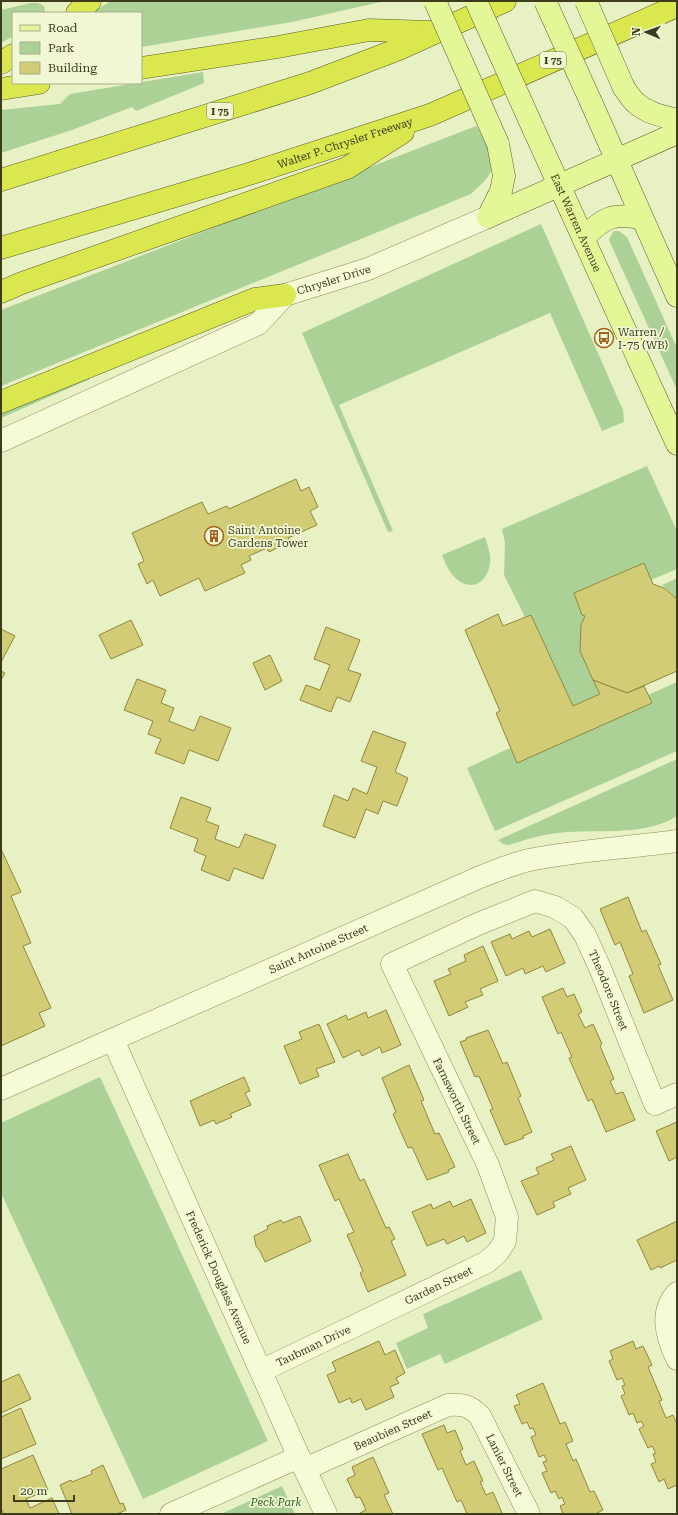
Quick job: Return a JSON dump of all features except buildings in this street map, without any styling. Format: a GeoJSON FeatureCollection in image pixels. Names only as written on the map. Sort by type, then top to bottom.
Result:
{"type":"FeatureCollection","features":[{"type":"Feature","properties":{"kind":"highway"},"geometry":{"type":"LineString","coordinates":[[78,12],[90,1]]}},
{"type":"Feature","properties":{"kind":"highway","name":"I 75"},"geometry":{"type":"LineString","coordinates":[[1,180],[310,83],[399,49],[505,1]]}},
{"type":"Feature","properties":{"kind":"highway","name":"Walter P. Chrysler Freeway"},"geometry":{"type":"LineString","coordinates":[[1,248],[249,174],[430,115],[677,6]]}},
{"type":"Feature","properties":{"kind":"highway"},"geometry":{"type":"LineString","coordinates":[[142,68],[278,47],[368,30],[435,32]]}},
{"type":"Feature","properties":{"kind":"highway"},"geometry":{"type":"LineString","coordinates":[[1,89],[33,84]]}},
{"type":"Feature","properties":{"kind":"highway"},"geometry":{"type":"LineString","coordinates":[[1,292],[22,283],[347,168],[430,115]]}},
{"type":"Feature","properties":{"kind":"highway"},"geometry":{"type":"LineString","coordinates":[[1,402],[254,299],[285,295]]}},
{"type":"Feature","properties":{"kind":"main road"},"geometry":{"type":"LineString","coordinates":[[435,1],[498,144],[504,176],[501,191],[488,217]]}},
{"type":"Feature","properties":{"kind":"main road","name":"East Warren Avenue"},"geometry":{"type":"LineString","coordinates":[[476,1],[677,444]]}},
{"type":"Feature","properties":{"kind":"main road"},"geometry":{"type":"LineString","coordinates":[[545,1],[677,296]]}},
{"type":"Feature","properties":{"kind":"main road"},"geometry":{"type":"LineString","coordinates":[[586,1],[624,88],[635,102],[649,111],[677,120]]}},
{"type":"Feature","properties":{"kind":"main road","name":"Chrysler Drive"},"geometry":{"type":"LineString","coordinates":[[488,217],[677,132]]}},
{"type":"Feature","properties":{"kind":"main road"},"geometry":{"type":"LineString","coordinates":[[584,238],[595,225],[609,217],[629,216],[642,218]]}},
{"type":"Feature","properties":{"kind":"street","name":"Chrysler Drive"},"geometry":{"type":"LineString","coordinates":[[1,441],[258,324],[285,295],[368,269],[488,217]]}},
{"type":"Feature","properties":{"kind":"street","name":"Saint Antoine Street"},"geometry":{"type":"LineString","coordinates":[[647,845],[677,834]]}},
{"type":"Feature","properties":{"kind":"street","name":"Saint Antoine Street"},"geometry":{"type":"LineString","coordinates":[[1,1089],[504,868],[560,854],[677,841]]}},
{"type":"Feature","properties":{"kind":"street","name":"Theodore Street"},"geometry":{"type":"LineString","coordinates":[[392,964],[478,924],[535,901],[554,907],[573,918],[585,935],[600,968],[655,1104],[677,1094]]}},
{"type":"Feature","properties":{"kind":"street","name":"Farnsworth Street"},"geometry":{"type":"LineString","coordinates":[[392,964],[488,1165],[508,1217],[505,1241]]}},
{"type":"Feature","properties":{"kind":"street","name":"Frederick Douglass Avenue"},"geometry":{"type":"LineString","coordinates":[[113,1040],[326,1514]]}},
{"type":"Feature","properties":{"kind":"street","name":"Garden Street"},"geometry":{"type":"LineString","coordinates":[[365,1321],[487,1262],[498,1252],[505,1241]]}},
{"type":"Feature","properties":{"kind":"street"},"geometry":{"type":"LineString","coordinates":[[673,1297],[666,1322],[670,1344],[677,1359]]}},
{"type":"Feature","properties":{"kind":"street","name":"Taubman Drive"},"geometry":{"type":"LineString","coordinates":[[261,1371],[365,1321]]}},
{"type":"Feature","properties":{"kind":"street","name":"Beaubien Street"},"geometry":{"type":"LineString","coordinates":[[171,1514],[448,1406],[460,1404],[472,1407],[480,1416]]}},
{"type":"Feature","properties":{"kind":"street","name":"Lanier Street"},"geometry":{"type":"LineString","coordinates":[[480,1416],[529,1514]]}},
{"type":"Feature","properties":{"kind":"green space"},"geometry":{"type":"Polygon","coordinates":[[[111,1],[385,1],[292,22],[142,47],[142,12],[93,12],[111,1]]]}},
{"type":"Feature","properties":{"kind":"green space"},"geometry":{"type":"Polygon","coordinates":[[[31,3],[38,3],[44,6],[45,10],[44,12],[12,12],[12,37],[1,43],[1,10],[31,3]]]}},
{"type":"Feature","properties":{"kind":"green space"},"geometry":{"type":"Polygon","coordinates":[[[203,72],[204,83],[136,111],[132,107],[72,130],[1,153],[1,110],[60,104],[70,94],[130,84],[142,84],[142,82],[203,72]]]}},
{"type":"Feature","properties":{"kind":"green space"},"geometry":{"type":"Polygon","coordinates":[[[476,126],[489,148],[492,167],[486,179],[471,194],[1,386],[1,310],[476,126]]]}},
{"type":"Feature","properties":{"kind":"green space"},"geometry":{"type":"Polygon","coordinates":[[[541,224],[623,410],[624,422],[602,431],[550,313],[339,405],[393,531],[388,532],[302,333],[541,224]]]}},
{"type":"Feature","properties":{"kind":"green space"},"geometry":{"type":"Polygon","coordinates":[[[614,231],[619,231],[627,237],[677,348],[677,390],[609,240],[614,231]]]}},
{"type":"Feature","properties":{"kind":"green space"},"geometry":{"type":"Polygon","coordinates":[[[85,377],[90,379],[1,418],[1,410],[85,377]]]}},
{"type":"Feature","properties":{"kind":"green space"},"geometry":{"type":"Polygon","coordinates":[[[647,466],[677,531],[677,569],[651,580],[643,563],[574,593],[582,614],[585,616],[600,694],[573,706],[531,615],[525,617],[504,575],[505,543],[502,529],[647,466]]]}},
{"type":"Feature","properties":{"kind":"green space"},"geometry":{"type":"Polygon","coordinates":[[[485,537],[490,555],[489,568],[486,575],[483,580],[473,585],[459,581],[451,573],[442,555],[485,537]]]}},
{"type":"Feature","properties":{"kind":"green space"},"geometry":{"type":"Polygon","coordinates":[[[677,578],[677,599],[662,585],[677,578]]]}},
{"type":"Feature","properties":{"kind":"green space"},"geometry":{"type":"Polygon","coordinates":[[[677,682],[677,751],[495,831],[467,768],[510,748],[517,762],[652,703],[648,695],[677,682]]]}},
{"type":"Feature","properties":{"kind":"green space"},"geometry":{"type":"Polygon","coordinates":[[[677,759],[677,816],[663,823],[648,828],[632,830],[582,831],[550,834],[508,845],[503,844],[498,840],[677,759]]]}},
{"type":"Feature","properties":{"kind":"green space"},"geometry":{"type":"Polygon","coordinates":[[[100,1077],[268,1441],[143,1499],[1,1193],[1,1123],[100,1077]]]}},
{"type":"Feature","properties":{"kind":"green space"},"geometry":{"type":"Polygon","coordinates":[[[521,1270],[543,1319],[445,1364],[440,1354],[407,1369],[396,1343],[428,1328],[423,1314],[521,1270]]]}},
{"type":"Feature","properties":{"kind":"green space","name":"Peck Park"},"geometry":{"type":"Polygon","coordinates":[[[282,1486],[295,1514],[221,1514],[282,1486]]]}},
{"type":"Feature","properties":{"kind":"place","name":"Warren / I-75 (WB)"},"geometry":{"type":"Point","coordinates":[604,338]}},
{"type":"Feature","properties":{"kind":"place","name":"Saint Antoine Gardens Tower"},"geometry":{"type":"Point","coordinates":[214,536]}}]}
